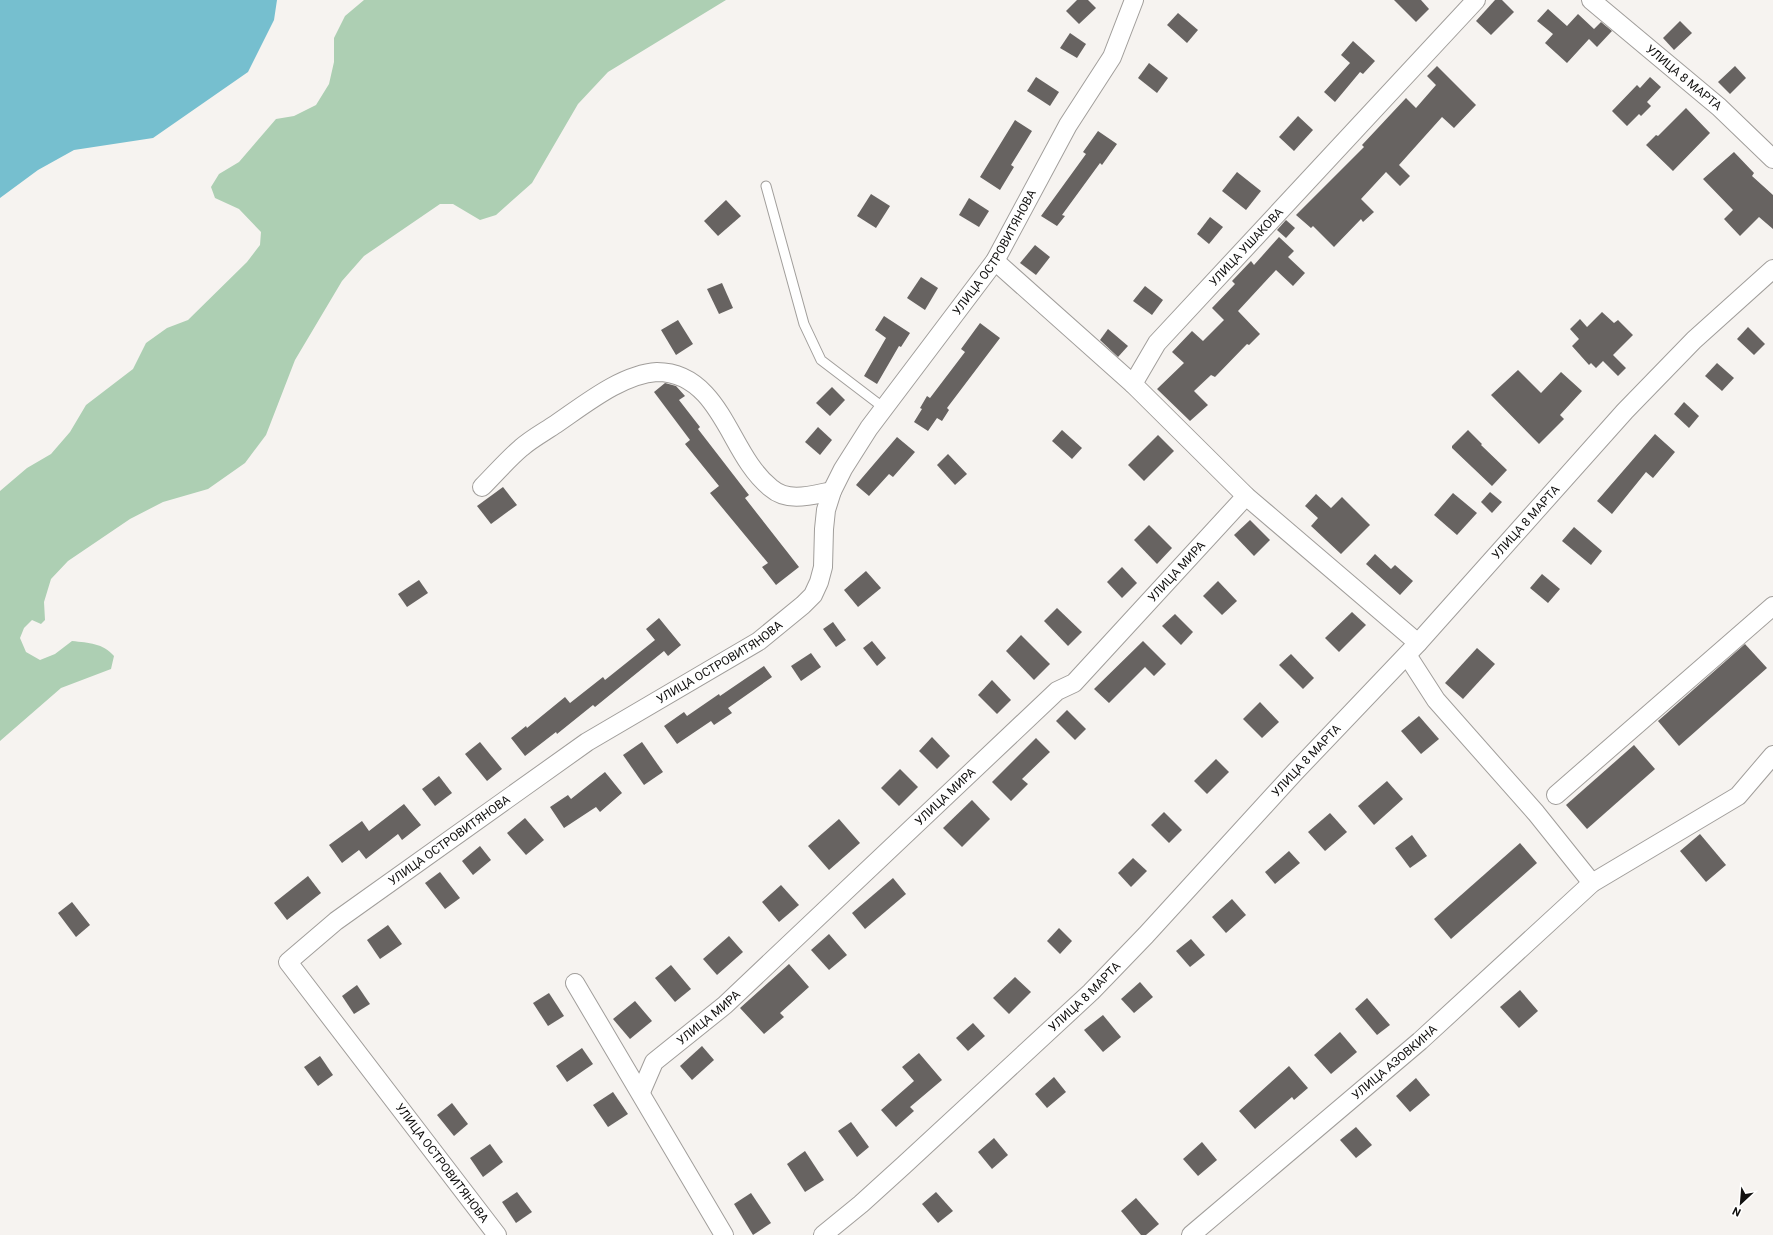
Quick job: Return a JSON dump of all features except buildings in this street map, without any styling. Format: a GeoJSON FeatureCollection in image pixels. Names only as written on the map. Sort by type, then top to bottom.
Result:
{"type":"FeatureCollection","features":[{"type":"Feature","properties":{"kind":"street","name":"УЛИЦА ОСТРОВИТЯНОВА"},"geometry":{"type":"LineString","coordinates":[[497,1235],[288,962],[336,921],[587,742],[759,641],[813,595],[819,582],[823,567],[824,529],[832,490],[856,446],[995,262],[1061,137],[1112,57],[1134,0]]}},
{"type":"Feature","properties":{"kind":"street","name":"УЛИЦА УШАКОВА"},"geometry":{"type":"LineString","coordinates":[[1133,384],[1157,343],[1476,0]]}},
{"type":"Feature","properties":{"kind":"street","name":"УЛИЦА 8 МАРТА"},"geometry":{"type":"LineString","coordinates":[[1591,0],[1719,107],[1773,159]]}},
{"type":"Feature","properties":{"kind":"street"},"geometry":{"type":"LineString","coordinates":[[995,262],[1133,384],[1246,496],[1413,649],[1436,700],[1536,812],[1592,883]]}},
{"type":"Feature","properties":{"kind":"street","name":"УЛИЦА 8 МАРТА"},"geometry":{"type":"LineString","coordinates":[[823,1235],[899,1170],[1091,992],[1146,935],[1295,772],[1413,649],[1625,411],[1694,340],[1773,269]]}},
{"type":"Feature","properties":{"kind":"street"},"geometry":{"type":"LineString","coordinates":[[482,487],[521,448],[606,391],[629,380],[657,372],[671,373],[683,377],[705,393],[717,407],[755,471],[771,489],[787,496],[808,496],[832,490]]}},
{"type":"Feature","properties":{"kind":"street","name":"УЛИЦА МИРА"},"geometry":{"type":"LineString","coordinates":[[640,1092],[654,1062],[725,1005],[1052,695],[1074,683],[1246,496]]}},
{"type":"Feature","properties":{"kind":"street"},"geometry":{"type":"LineString","coordinates":[[1556,795],[1773,606]]}},
{"type":"Feature","properties":{"kind":"street","name":"УЛИЦА АЗОВКИНА"},"geometry":{"type":"LineString","coordinates":[[1191,1235],[1420,1041],[1592,883],[1738,796],[1773,754]]}},
{"type":"Feature","properties":{"kind":"street"},"geometry":{"type":"LineString","coordinates":[[575,984],[724,1235]]}},
{"type":"Feature","properties":{"kind":"lane"},"geometry":{"type":"LineString","coordinates":[[766,186],[804,324],[821,360],[884,408]]}},
{"type":"Feature","properties":{"kind":"green space"},"geometry":{"type":"Polygon","coordinates":[[[364,0],[726,0],[608,72],[578,104],[532,183],[496,215],[480,220],[453,204],[440,204],[364,256],[342,281],[295,360],[266,435],[245,463],[208,489],[163,502],[130,519],[68,561],[51,579],[44,602],[45,620],[41,624],[32,620],[24,628],[20,638],[26,652],[40,660],[55,654],[72,641],[90,643],[105,648],[114,656],[111,669],[61,688],[0,741],[0,491],[27,468],[51,454],[70,432],[86,405],[133,369],[146,343],[167,328],[188,320],[247,262],[260,245],[261,232],[239,209],[215,198],[211,187],[219,174],[239,162],[276,119],[294,116],[316,105],[329,84],[334,62],[334,38],[345,16],[364,0]]]}},
{"type":"Feature","properties":{"kind":"water"},"geometry":{"type":"Polygon","coordinates":[[[0,0],[277,0],[274,20],[248,72],[153,138],[74,150],[38,170],[0,198],[0,0]]]}}]}
